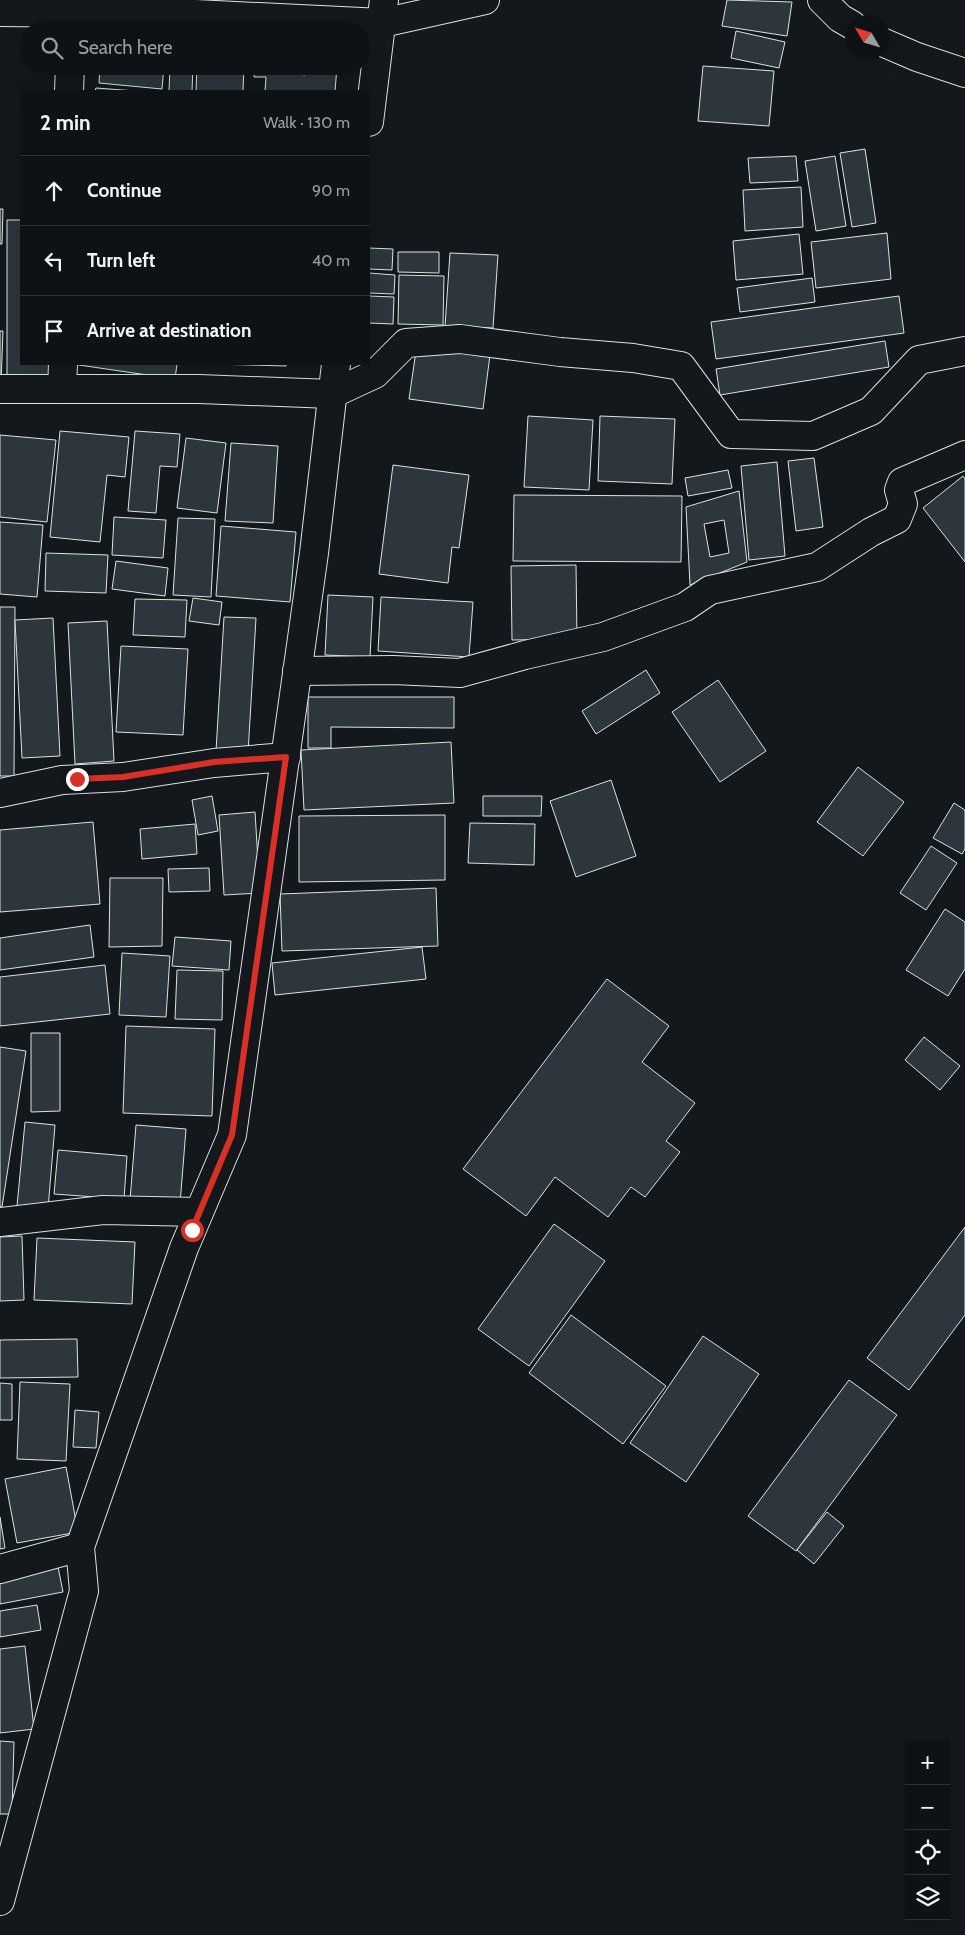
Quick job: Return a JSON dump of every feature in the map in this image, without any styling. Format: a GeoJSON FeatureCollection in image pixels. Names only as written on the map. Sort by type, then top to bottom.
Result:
{"type":"FeatureCollection","features":[{"type":"Feature","properties":{"kind":"street"},"geometry":{"type":"LineString","coordinates":[[0,12],[71,20],[195,14],[383,11],[485,0]]}},
{"type":"Feature","properties":{"kind":"street"},"geometry":{"type":"LineString","coordinates":[[822,0],[845,21]]}},
{"type":"Feature","properties":{"kind":"street"},"geometry":{"type":"LineString","coordinates":[[370,114],[383,11]]}},
{"type":"Feature","properties":{"kind":"street"},"geometry":{"type":"LineString","coordinates":[[890,45],[917,57],[965,73]]}},
{"type":"Feature","properties":{"kind":"street"},"geometry":{"type":"LineString","coordinates":[[69,90],[70,75]]}},
{"type":"Feature","properties":{"kind":"street"},"geometry":{"type":"LineString","coordinates":[[0,389],[63,376],[199,389],[332,394],[375,374],[406,344],[460,339],[560,352],[634,358],[681,366],[731,434],[813,436],[871,411],[920,360],[965,351]]}},
{"type":"Feature","properties":{"kind":"street"},"geometry":{"type":"LineString","coordinates":[[0,1901],[11,1831],[84,1591],[80,1547],[184,1248],[232,1135],[314,553],[336,365]]}},
{"type":"Feature","properties":{"kind":"street"},"geometry":{"type":"LineString","coordinates":[[297,671],[393,670],[460,673],[525,655],[603,637],[685,608],[710,590],[817,567],[871,532],[897,518],[903,504],[899,490],[902,482],[965,455]]}},
{"type":"Feature","properties":{"kind":"street"},"geometry":{"type":"LineString","coordinates":[[0,793],[62,780],[123,777],[214,762],[286,757]]}},
{"type":"Feature","properties":{"kind":"street"},"geometry":{"type":"LineString","coordinates":[[0,1222],[103,1210],[199,1212]]}},
{"type":"Feature","properties":{"kind":"street"},"geometry":{"type":"LineString","coordinates":[[0,1569],[80,1547]]}},
{"type":"Feature","properties":{"kind":"building"},"geometry":{"type":"Polygon","coordinates":[[[727,0],[792,2],[787,36],[722,26],[727,0]]]}},
{"type":"Feature","properties":{"kind":"building"},"geometry":{"type":"Polygon","coordinates":[[[736,31],[785,42],[779,68],[731,58],[736,31]]]}},
{"type":"Feature","properties":{"kind":"building"},"geometry":{"type":"Polygon","coordinates":[[[703,66],[774,71],[769,126],[698,121],[703,66]]]}},
{"type":"Feature","properties":{"kind":"building"},"geometry":{"type":"Polygon","coordinates":[[[99,75],[163,75],[162,89],[99,83],[99,75]]]}},
{"type":"Feature","properties":{"kind":"building"},"geometry":{"type":"Polygon","coordinates":[[[170,75],[193,75],[192,90],[169,90],[170,75]]]}},
{"type":"Feature","properties":{"kind":"building"},"geometry":{"type":"Polygon","coordinates":[[[197,75],[244,75],[243,90],[196,90],[197,75]]]}},
{"type":"Feature","properties":{"kind":"building"},"geometry":{"type":"Polygon","coordinates":[[[254,75],[336,75],[335,90],[265,90],[266,77],[254,77],[254,75]]]}},
{"type":"Feature","properties":{"kind":"building"},"geometry":{"type":"Polygon","coordinates":[[[96,88],[123,90],[95,90],[96,88]]]}},
{"type":"Feature","properties":{"kind":"building"},"geometry":{"type":"Polygon","coordinates":[[[865,149],[876,223],[852,227],[840,153],[865,149]]]}},
{"type":"Feature","properties":{"kind":"building"},"geometry":{"type":"Polygon","coordinates":[[[796,156],[798,181],[750,183],[748,158],[796,156]]]}},
{"type":"Feature","properties":{"kind":"building"},"geometry":{"type":"Polygon","coordinates":[[[835,156],[846,226],[816,231],[805,161],[835,156]]]}},
{"type":"Feature","properties":{"kind":"building"},"geometry":{"type":"Polygon","coordinates":[[[801,187],[803,227],[745,231],[743,190],[801,187]]]}},
{"type":"Feature","properties":{"kind":"building"},"geometry":{"type":"Polygon","coordinates":[[[0,209],[3,209],[2,244],[0,244],[0,209]]]}},
{"type":"Feature","properties":{"kind":"building"},"geometry":{"type":"Polygon","coordinates":[[[7,220],[20,220],[20,365],[58,365],[58,379],[7,380],[7,220]]]}},
{"type":"Feature","properties":{"kind":"building"},"geometry":{"type":"Polygon","coordinates":[[[887,233],[891,279],[816,288],[811,242],[887,233]]]}},
{"type":"Feature","properties":{"kind":"building"},"geometry":{"type":"Polygon","coordinates":[[[799,234],[803,274],[736,280],[733,241],[799,234]]]}},
{"type":"Feature","properties":{"kind":"building"},"geometry":{"type":"Polygon","coordinates":[[[370,248],[393,249],[392,270],[370,269],[370,248]]]}},
{"type":"Feature","properties":{"kind":"building"},"geometry":{"type":"Polygon","coordinates":[[[398,252],[439,252],[439,273],[398,272],[398,252]]]}},
{"type":"Feature","properties":{"kind":"building"},"geometry":{"type":"Polygon","coordinates":[[[450,253],[498,255],[493,328],[445,326],[450,253]]]}},
{"type":"Feature","properties":{"kind":"building"},"geometry":{"type":"Polygon","coordinates":[[[370,273],[395,275],[394,294],[370,293],[370,273]]]}},
{"type":"Feature","properties":{"kind":"building"},"geometry":{"type":"Polygon","coordinates":[[[399,275],[444,276],[443,325],[398,324],[399,275]]]}},
{"type":"Feature","properties":{"kind":"building"},"geometry":{"type":"Polygon","coordinates":[[[812,278],[815,302],[740,312],[737,288],[812,278]]]}},
{"type":"Feature","properties":{"kind":"building"},"geometry":{"type":"Polygon","coordinates":[[[370,296],[394,297],[393,324],[370,323],[370,296]]]}},
{"type":"Feature","properties":{"kind":"building"},"geometry":{"type":"Polygon","coordinates":[[[899,296],[904,333],[716,359],[711,322],[899,296]]]}},
{"type":"Feature","properties":{"kind":"building"},"geometry":{"type":"Polygon","coordinates":[[[0,331],[3,331],[1,384],[0,384],[0,331]]]}},
{"type":"Feature","properties":{"kind":"building"},"geometry":{"type":"Polygon","coordinates":[[[885,341],[889,367],[720,395],[716,369],[885,341]]]}},
{"type":"Feature","properties":{"kind":"building"},"geometry":{"type":"Polygon","coordinates":[[[417,344],[490,355],[483,409],[409,399],[417,344]]]}},
{"type":"Feature","properties":{"kind":"building"},"geometry":{"type":"Polygon","coordinates":[[[79,365],[177,365],[175,379],[79,365]]]}},
{"type":"Feature","properties":{"kind":"building"},"geometry":{"type":"Polygon","coordinates":[[[249,365],[286,365],[286,366],[249,365]]]}},
{"type":"Feature","properties":{"kind":"building"},"geometry":{"type":"Polygon","coordinates":[[[528,416],[593,420],[589,490],[524,487],[528,416]]]}},
{"type":"Feature","properties":{"kind":"building"},"geometry":{"type":"Polygon","coordinates":[[[600,416],[675,419],[672,484],[598,481],[600,416]]]}},
{"type":"Feature","properties":{"kind":"building"},"geometry":{"type":"Polygon","coordinates":[[[60,431],[129,437],[125,477],[107,475],[100,542],[50,537],[60,431]]]}},
{"type":"Feature","properties":{"kind":"building"},"geometry":{"type":"Polygon","coordinates":[[[135,431],[180,434],[177,467],[160,466],[156,513],[128,511],[135,431]]]}},
{"type":"Feature","properties":{"kind":"building"},"geometry":{"type":"Polygon","coordinates":[[[0,435],[56,440],[47,522],[0,517],[0,435]]]}},
{"type":"Feature","properties":{"kind":"building"},"geometry":{"type":"Polygon","coordinates":[[[186,438],[226,443],[217,513],[177,508],[186,438]]]}},
{"type":"Feature","properties":{"kind":"building"},"geometry":{"type":"Polygon","coordinates":[[[231,443],[278,446],[273,523],[225,521],[231,443]]]}},
{"type":"Feature","properties":{"kind":"building"},"geometry":{"type":"Polygon","coordinates":[[[814,458],[823,527],[796,531],[788,461],[814,458]]]}},
{"type":"Feature","properties":{"kind":"building"},"geometry":{"type":"Polygon","coordinates":[[[777,462],[785,556],[749,560],[741,466],[777,462]]]}},
{"type":"Feature","properties":{"kind":"building"},"geometry":{"type":"Polygon","coordinates":[[[393,465],[469,475],[459,548],[452,547],[448,583],[379,574],[393,465]]]}},
{"type":"Feature","properties":{"kind":"building"},"geometry":{"type":"Polygon","coordinates":[[[728,470],[732,488],[688,496],[685,478],[728,470]]]}},
{"type":"Feature","properties":{"kind":"building"},"geometry":{"type":"Polygon","coordinates":[[[963,476],[965,479],[965,562],[923,508],[963,476]]]}},
{"type":"Feature","properties":{"kind":"building"},"geometry":{"type":"Polygon","coordinates":[[[739,491],[747,562],[690,585],[686,507],[739,491]],[[724,520],[704,524],[710,557],[729,553],[724,520]]]}},
{"type":"Feature","properties":{"kind":"building"},"geometry":{"type":"Polygon","coordinates":[[[514,495],[682,496],[681,562],[513,561],[514,495]]]}},
{"type":"Feature","properties":{"kind":"building"},"geometry":{"type":"Polygon","coordinates":[[[114,517],[166,520],[163,558],[112,555],[114,517]]]}},
{"type":"Feature","properties":{"kind":"building"},"geometry":{"type":"Polygon","coordinates":[[[178,518],[215,519],[211,597],[173,595],[178,518]]]}},
{"type":"Feature","properties":{"kind":"building"},"geometry":{"type":"Polygon","coordinates":[[[0,522],[43,525],[37,597],[0,594],[0,522]]]}},
{"type":"Feature","properties":{"kind":"building"},"geometry":{"type":"Polygon","coordinates":[[[221,526],[296,532],[290,602],[216,596],[221,526]]]}},
{"type":"Feature","properties":{"kind":"building"},"geometry":{"type":"Polygon","coordinates":[[[46,553],[108,555],[106,593],[45,591],[46,553]]]}},
{"type":"Feature","properties":{"kind":"building"},"geometry":{"type":"Polygon","coordinates":[[[116,561],[168,568],[165,596],[112,589],[116,561]]]}},
{"type":"Feature","properties":{"kind":"building"},"geometry":{"type":"Polygon","coordinates":[[[576,565],[577,639],[512,640],[511,566],[576,565]]]}},
{"type":"Feature","properties":{"kind":"building"},"geometry":{"type":"Polygon","coordinates":[[[328,595],[373,597],[370,657],[325,655],[328,595]]]}},
{"type":"Feature","properties":{"kind":"building"},"geometry":{"type":"Polygon","coordinates":[[[381,597],[473,602],[469,657],[378,651],[381,597]]]}},
{"type":"Feature","properties":{"kind":"building"},"geometry":{"type":"Polygon","coordinates":[[[193,598],[222,602],[219,625],[189,621],[193,598]]]}},
{"type":"Feature","properties":{"kind":"building"},"geometry":{"type":"Polygon","coordinates":[[[135,599],[187,600],[185,637],[133,635],[135,599]]]}},
{"type":"Feature","properties":{"kind":"building"},"geometry":{"type":"Polygon","coordinates":[[[0,607],[15,607],[14,776],[0,776],[0,607]]]}},
{"type":"Feature","properties":{"kind":"building"},"geometry":{"type":"Polygon","coordinates":[[[224,617],[256,618],[248,753],[216,751],[224,617]]]}},
{"type":"Feature","properties":{"kind":"building"},"geometry":{"type":"Polygon","coordinates":[[[53,618],[60,756],[22,758],[15,620],[53,618]]]}},
{"type":"Feature","properties":{"kind":"building"},"geometry":{"type":"Polygon","coordinates":[[[107,621],[114,761],[75,764],[68,623],[107,621]]]}},
{"type":"Feature","properties":{"kind":"building"},"geometry":{"type":"Polygon","coordinates":[[[121,646],[188,649],[183,735],[116,732],[121,646]]]}},
{"type":"Feature","properties":{"kind":"building"},"geometry":{"type":"Polygon","coordinates":[[[646,670],[660,693],[596,734],[582,711],[646,670]]]}},
{"type":"Feature","properties":{"kind":"building"},"geometry":{"type":"Polygon","coordinates":[[[718,680],[766,751],[720,782],[672,712],[718,680]]]}},
{"type":"Feature","properties":{"kind":"building"},"geometry":{"type":"Polygon","coordinates":[[[308,697],[454,697],[454,728],[331,727],[331,748],[308,748],[308,697]]]}},
{"type":"Feature","properties":{"kind":"building"},"geometry":{"type":"Polygon","coordinates":[[[451,742],[454,803],[304,810],[301,750],[451,742]]]}},
{"type":"Feature","properties":{"kind":"building"},"geometry":{"type":"Polygon","coordinates":[[[858,767],[904,802],[863,856],[817,822],[858,767]]]}},
{"type":"Feature","properties":{"kind":"building"},"geometry":{"type":"Polygon","coordinates":[[[611,780],[636,856],[576,877],[550,801],[611,780]]]}},
{"type":"Feature","properties":{"kind":"building"},"geometry":{"type":"Polygon","coordinates":[[[212,796],[218,831],[198,835],[192,800],[212,796]]]}},
{"type":"Feature","properties":{"kind":"building"},"geometry":{"type":"Polygon","coordinates":[[[483,796],[542,796],[541,816],[483,816],[483,796]]]}},
{"type":"Feature","properties":{"kind":"building"},"geometry":{"type":"Polygon","coordinates":[[[954,803],[965,810],[965,849],[962,854],[933,838],[954,803]]]}},
{"type":"Feature","properties":{"kind":"building"},"geometry":{"type":"Polygon","coordinates":[[[255,812],[260,893],[224,895],[219,815],[255,812]]]}},
{"type":"Feature","properties":{"kind":"building"},"geometry":{"type":"Polygon","coordinates":[[[445,815],[445,880],[299,882],[299,816],[445,815]]]}},
{"type":"Feature","properties":{"kind":"building"},"geometry":{"type":"Polygon","coordinates":[[[93,822],[100,904],[0,912],[0,830],[93,822]]]}},
{"type":"Feature","properties":{"kind":"building"},"geometry":{"type":"Polygon","coordinates":[[[470,823],[535,824],[534,865],[468,863],[470,823]]]}},
{"type":"Feature","properties":{"kind":"building"},"geometry":{"type":"Polygon","coordinates":[[[195,824],[197,854],[142,859],[140,829],[195,824]]]}},
{"type":"Feature","properties":{"kind":"building"},"geometry":{"type":"Polygon","coordinates":[[[931,846],[957,863],[926,910],[900,893],[931,846]]]}},
{"type":"Feature","properties":{"kind":"building"},"geometry":{"type":"Polygon","coordinates":[[[209,868],[210,891],[169,892],[168,869],[209,868]]]}},
{"type":"Feature","properties":{"kind":"building"},"geometry":{"type":"Polygon","coordinates":[[[110,878],[163,878],[162,946],[109,947],[110,878]]]}},
{"type":"Feature","properties":{"kind":"building"},"geometry":{"type":"Polygon","coordinates":[[[436,888],[438,946],[282,951],[280,894],[436,888]]]}},
{"type":"Feature","properties":{"kind":"building"},"geometry":{"type":"Polygon","coordinates":[[[945,909],[965,922],[965,969],[948,996],[906,970],[945,909]]]}},
{"type":"Feature","properties":{"kind":"building"},"geometry":{"type":"Polygon","coordinates":[[[90,925],[94,957],[0,970],[0,938],[90,925]]]}},
{"type":"Feature","properties":{"kind":"building"},"geometry":{"type":"Polygon","coordinates":[[[175,937],[231,941],[229,970],[172,966],[175,937]]]}},
{"type":"Feature","properties":{"kind":"building"},"geometry":{"type":"Polygon","coordinates":[[[422,947],[426,979],[275,995],[272,963],[422,947]]]}},
{"type":"Feature","properties":{"kind":"building"},"geometry":{"type":"Polygon","coordinates":[[[122,953],[170,956],[166,1017],[119,1015],[122,953]]]}},
{"type":"Feature","properties":{"kind":"building"},"geometry":{"type":"Polygon","coordinates":[[[105,965],[110,1014],[0,1026],[0,977],[105,965]]]}},
{"type":"Feature","properties":{"kind":"building"},"geometry":{"type":"Polygon","coordinates":[[[177,970],[223,971],[222,1020],[175,1019],[177,970]]]}},
{"type":"Feature","properties":{"kind":"building"},"geometry":{"type":"Polygon","coordinates":[[[607,979],[669,1026],[642,1062],[695,1103],[666,1141],[680,1152],[645,1197],[631,1187],[608,1217],[555,1177],[526,1216],[463,1169],[607,979]]]}},
{"type":"Feature","properties":{"kind":"building"},"geometry":{"type":"Polygon","coordinates":[[[126,1026],[215,1029],[212,1116],[123,1113],[126,1026]]]}},
{"type":"Feature","properties":{"kind":"building"},"geometry":{"type":"Polygon","coordinates":[[[31,1033],[60,1033],[60,1111],[31,1112],[31,1033]]]}},
{"type":"Feature","properties":{"kind":"building"},"geometry":{"type":"Polygon","coordinates":[[[924,1037],[960,1066],[940,1090],[905,1060],[924,1037]]]}},
{"type":"Feature","properties":{"kind":"building"},"geometry":{"type":"Polygon","coordinates":[[[0,1047],[26,1051],[2,1207],[0,1207],[0,1047]]]}},
{"type":"Feature","properties":{"kind":"building"},"geometry":{"type":"Polygon","coordinates":[[[25,1122],[55,1125],[48,1209],[17,1206],[25,1122]]]}},
{"type":"Feature","properties":{"kind":"building"},"geometry":{"type":"Polygon","coordinates":[[[136,1125],[186,1129],[180,1204],[130,1200],[136,1125]]]}},
{"type":"Feature","properties":{"kind":"building"},"geometry":{"type":"Polygon","coordinates":[[[58,1150],[127,1156],[124,1199],[54,1194],[58,1150]]]}},
{"type":"Feature","properties":{"kind":"building"},"geometry":{"type":"Polygon","coordinates":[[[554,1224],[605,1261],[529,1366],[478,1329],[554,1224]]]}},
{"type":"Feature","properties":{"kind":"building"},"geometry":{"type":"Polygon","coordinates":[[[965,1227],[965,1315],[909,1390],[867,1358],[965,1227]]]}},
{"type":"Feature","properties":{"kind":"building"},"geometry":{"type":"Polygon","coordinates":[[[22,1236],[24,1300],[0,1301],[0,1237],[22,1236]]]}},
{"type":"Feature","properties":{"kind":"building"},"geometry":{"type":"Polygon","coordinates":[[[37,1238],[135,1242],[132,1304],[34,1300],[37,1238]]]}},
{"type":"Feature","properties":{"kind":"building"},"geometry":{"type":"Polygon","coordinates":[[[571,1315],[666,1386],[623,1444],[529,1373],[571,1315]]]}},
{"type":"Feature","properties":{"kind":"building"},"geometry":{"type":"Polygon","coordinates":[[[703,1336],[759,1374],[686,1482],[630,1443],[703,1336]]]}},
{"type":"Feature","properties":{"kind":"building"},"geometry":{"type":"Polygon","coordinates":[[[77,1339],[78,1377],[0,1378],[0,1340],[77,1339]]]}},
{"type":"Feature","properties":{"kind":"building"},"geometry":{"type":"Polygon","coordinates":[[[849,1380],[897,1415],[796,1551],[748,1516],[849,1380]]]}},
{"type":"Feature","properties":{"kind":"building"},"geometry":{"type":"Polygon","coordinates":[[[20,1382],[70,1384],[66,1461],[17,1459],[20,1382]]]}},
{"type":"Feature","properties":{"kind":"building"},"geometry":{"type":"Polygon","coordinates":[[[0,1383],[12,1384],[12,1420],[0,1420],[0,1383]]]}},
{"type":"Feature","properties":{"kind":"building"},"geometry":{"type":"Polygon","coordinates":[[[75,1410],[99,1412],[96,1448],[73,1447],[75,1410]]]}},
{"type":"Feature","properties":{"kind":"building"},"geometry":{"type":"Polygon","coordinates":[[[66,1467],[78,1532],[17,1543],[5,1479],[66,1467]]]}},
{"type":"Feature","properties":{"kind":"building"},"geometry":{"type":"Polygon","coordinates":[[[827,1512],[844,1526],[814,1564],[797,1550],[827,1512]]]}},
{"type":"Feature","properties":{"kind":"building"},"geometry":{"type":"Polygon","coordinates":[[[0,1517],[5,1548],[0,1549],[0,1517]]]}},
{"type":"Feature","properties":{"kind":"building"},"geometry":{"type":"Polygon","coordinates":[[[57,1562],[63,1592],[0,1604],[0,1574],[57,1562]]]}},
{"type":"Feature","properties":{"kind":"building"},"geometry":{"type":"Polygon","coordinates":[[[37,1605],[41,1630],[0,1637],[0,1611],[37,1605]]]}},
{"type":"Feature","properties":{"kind":"building"},"geometry":{"type":"Polygon","coordinates":[[[25,1646],[34,1729],[0,1733],[0,1649],[25,1646]]]}},
{"type":"Feature","properties":{"kind":"building"},"geometry":{"type":"Polygon","coordinates":[[[0,1741],[14,1742],[12,1814],[0,1814],[0,1741]]]}},
{"type":"Feature","properties":{"kind":"route"},"geometry":{"type":"LineString","coordinates":[[77,779],[123,777],[214,762],[286,757],[232,1135],[192,1230]]}}]}
